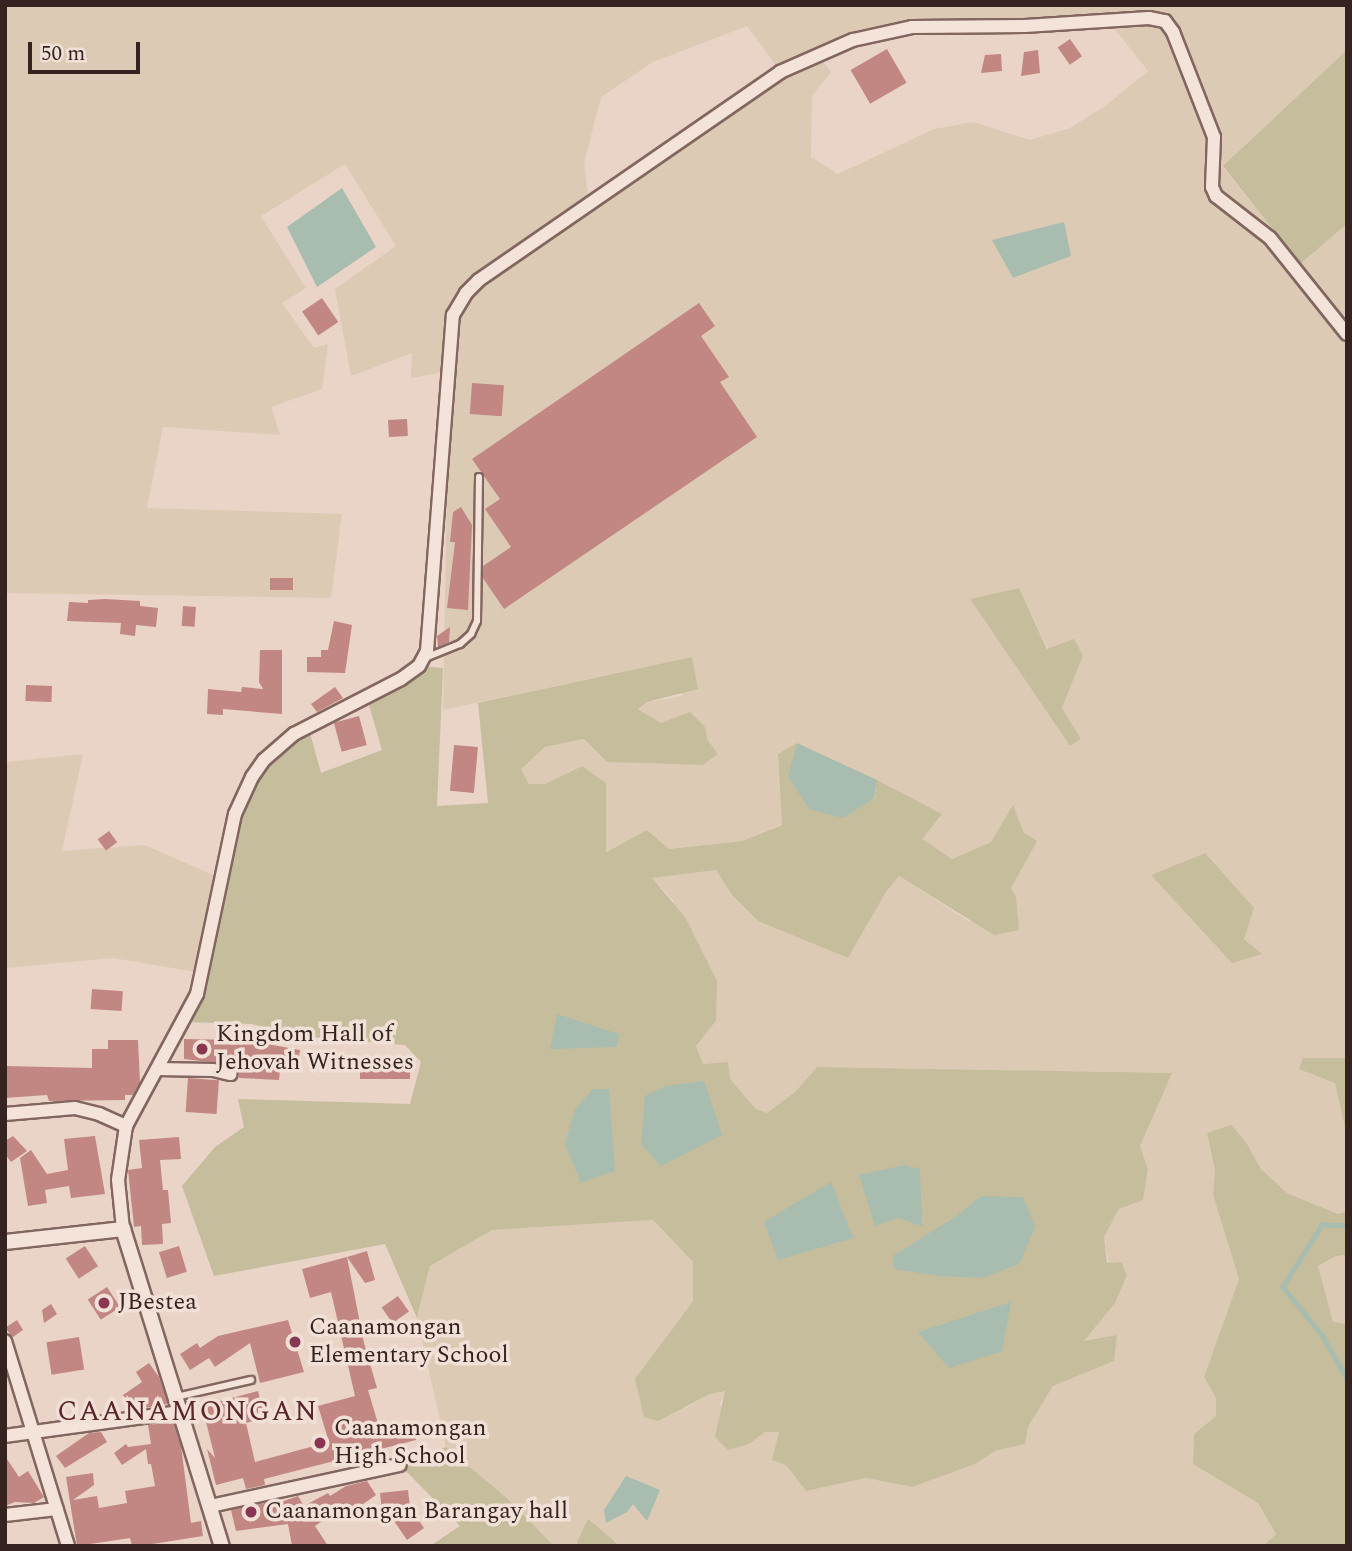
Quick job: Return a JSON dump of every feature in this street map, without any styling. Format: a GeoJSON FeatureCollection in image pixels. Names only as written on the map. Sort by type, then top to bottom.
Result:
{"type":"FeatureCollection","features":[{"type":"Feature","properties":{"kind":"street"},"geometry":{"type":"LineString","coordinates":[[222,1546],[123,1229],[118,1180],[126,1126],[197,994],[235,814],[251,777],[264,760],[295,734],[401,679],[424,659],[427,651],[452,324],[457,306],[479,280],[780,72],[853,40],[912,27],[1026,26],[1149,18],[1165,21],[1172,32],[1214,137],[1212,187],[1216,195],[1270,238],[1347,334]]}},
{"type":"Feature","properties":{"kind":"street"},"geometry":{"type":"LineString","coordinates":[[157,1069],[213,1070],[231,1074]]}},
{"type":"Feature","properties":{"kind":"street"},"geometry":{"type":"LineString","coordinates":[[5,1114],[75,1108],[99,1114],[126,1126]]}},
{"type":"Feature","properties":{"kind":"street"},"geometry":{"type":"LineString","coordinates":[[5,1242],[123,1229]]}},
{"type":"Feature","properties":{"kind":"street"},"geometry":{"type":"LineString","coordinates":[[5,1340],[68,1546]]}},
{"type":"Feature","properties":{"kind":"street"},"geometry":{"type":"LineString","coordinates":[[5,1436],[181,1412]]}},
{"type":"Feature","properties":{"kind":"street"},"geometry":{"type":"LineString","coordinates":[[210,1506],[400,1465]]}},
{"type":"Feature","properties":{"kind":"street"},"geometry":{"type":"LineString","coordinates":[[5,1515],[57,1509]]}},
{"type":"Feature","properties":{"kind":"lane"},"geometry":{"type":"LineString","coordinates":[[424,659],[460,644],[471,634],[477,621],[479,477]]}},
{"type":"Feature","properties":{"kind":"lane"},"geometry":{"type":"LineString","coordinates":[[176,1397],[251,1380]]}},
{"type":"Feature","properties":{"kind":"shaded area"},"geometry":{"type":"Polygon","coordinates":[[[5,5],[1347,5],[1347,50],[1223,167],[1300,264],[1347,224],[1347,1058],[1303,1058],[1335,1083],[1347,1131],[1347,1212],[1338,1214],[1287,1193],[1261,1169],[1246,1142],[1207,1134],[1215,1172],[1213,1195],[1239,1279],[1204,1377],[1216,1398],[1216,1416],[1194,1434],[1193,1463],[1258,1503],[1276,1534],[1263,1546],[618,1546],[613,1540],[554,1546],[508,1499],[446,1447],[417,1318],[430,1266],[492,1230],[653,1220],[693,1262],[693,1301],[666,1337],[685,1408],[710,1394],[726,1391],[720,1404],[749,1444],[765,1432],[779,1432],[786,1465],[806,1491],[866,1478],[912,1487],[975,1464],[995,1451],[1024,1444],[1028,1427],[1053,1386],[1114,1361],[1084,1341],[1115,1303],[1104,1237],[1119,1209],[1148,1169],[1140,1146],[1171,1073],[817,1067],[795,1092],[767,1113],[756,1109],[730,1079],[703,1065],[696,1046],[716,1021],[672,899],[651,878],[716,870],[732,895],[758,921],[848,958],[886,892],[899,876],[970,922],[1011,888],[1024,833],[1013,806],[991,842],[952,859],[921,839],[941,814],[836,762],[778,755],[782,824],[742,841],[669,849],[647,830],[605,852],[606,783],[581,766],[545,784],[529,784],[520,769],[545,747],[584,739],[607,762],[703,765],[718,754],[707,739],[661,723],[638,709],[647,702],[681,696],[692,657],[443,710],[449,371],[411,378],[412,353],[351,376],[335,289],[396,246],[345,164],[261,216],[306,288],[282,303],[314,348],[328,344],[322,389],[271,407],[280,435],[163,427],[147,508],[342,514],[331,598],[5,593],[5,5]],[[1106,18],[918,27],[817,55],[831,72],[812,96],[811,157],[838,174],[934,129],[973,122],[1030,140],[1070,128],[1105,106],[1148,71],[1106,18]],[[747,26],[653,62],[601,97],[584,163],[589,203],[780,71],[747,26]],[[1019,588],[970,599],[1070,746],[1081,739],[1062,708],[1083,656],[1048,649],[1019,588]],[[1204,853],[1152,875],[1261,953],[1244,939],[1204,853]]]}},
{"type":"Feature","properties":{"kind":"shaded area"},"geometry":{"type":"Polygon","coordinates":[[[1347,50],[1347,224],[1300,264],[1223,166],[1347,50]]]}},
{"type":"Feature","properties":{"kind":"shaded area"},"geometry":{"type":"Polygon","coordinates":[[[342,188],[376,247],[317,287],[287,227],[342,188]]]}},
{"type":"Feature","properties":{"kind":"shaded area"},"geometry":{"type":"Polygon","coordinates":[[[1064,222],[1071,256],[1013,278],[992,240],[1064,222]]]}},
{"type":"Feature","properties":{"kind":"shaded area"},"geometry":{"type":"Polygon","coordinates":[[[1019,588],[1047,649],[1074,639],[1083,656],[1062,708],[1081,739],[1070,746],[970,599],[1019,588]]]}},
{"type":"Feature","properties":{"kind":"shaded area"},"geometry":{"type":"Polygon","coordinates":[[[692,657],[698,689],[647,702],[638,709],[661,723],[690,712],[705,727],[707,739],[718,754],[703,765],[607,762],[584,739],[545,747],[521,769],[529,784],[545,784],[582,766],[606,783],[606,852],[647,830],[669,849],[742,841],[782,825],[778,754],[797,743],[789,776],[874,799],[877,780],[942,814],[922,839],[952,859],[991,842],[1013,805],[1024,833],[1037,841],[1011,888],[1016,897],[1019,930],[994,935],[899,876],[886,892],[848,958],[758,921],[732,895],[716,870],[652,878],[685,917],[717,981],[716,1021],[696,1046],[703,1064],[728,1062],[730,1079],[756,1109],[767,1113],[795,1092],[817,1067],[1172,1073],[1140,1146],[1148,1169],[1143,1200],[1119,1209],[1104,1237],[1107,1263],[1121,1262],[1127,1275],[1115,1303],[1084,1341],[1117,1335],[1114,1361],[1053,1386],[1028,1427],[1025,1444],[995,1451],[975,1464],[912,1487],[866,1478],[806,1491],[786,1465],[772,1460],[779,1432],[765,1432],[749,1444],[728,1450],[715,1437],[725,1391],[710,1394],[658,1421],[644,1417],[635,1379],[693,1301],[693,1262],[653,1220],[492,1230],[430,1266],[417,1318],[385,1244],[214,1276],[182,1186],[215,1147],[244,1127],[238,1099],[410,1104],[421,1062],[405,1045],[301,1036],[252,1024],[184,1022],[235,814],[257,769],[308,726],[321,773],[382,750],[367,698],[419,666],[443,668],[437,806],[488,803],[478,703],[692,657]]]}},
{"type":"Feature","properties":{"kind":"shaded area"},"geometry":{"type":"Polygon","coordinates":[[[797,743],[877,780],[874,798],[843,818],[809,809],[788,776],[797,743]]]}},
{"type":"Feature","properties":{"kind":"shaded area"},"geometry":{"type":"Polygon","coordinates":[[[83,754],[62,851],[145,845],[222,879],[202,973],[113,958],[5,968],[5,762],[83,754]]]}},
{"type":"Feature","properties":{"kind":"shaded area"},"geometry":{"type":"Polygon","coordinates":[[[1205,853],[1254,908],[1244,939],[1262,954],[1232,963],[1151,875],[1205,853]]]}},
{"type":"Feature","properties":{"kind":"shaded area"},"geometry":{"type":"Polygon","coordinates":[[[557,1014],[619,1034],[616,1047],[550,1049],[557,1014]]]}},
{"type":"Feature","properties":{"kind":"shaded area"},"geometry":{"type":"Polygon","coordinates":[[[1303,1058],[1347,1058],[1347,1136],[1335,1083],[1299,1069],[1303,1058]]]}},
{"type":"Feature","properties":{"kind":"shaded area"},"geometry":{"type":"Polygon","coordinates":[[[704,1081],[722,1135],[661,1166],[641,1144],[645,1096],[666,1086],[704,1081]]]}},
{"type":"Feature","properties":{"kind":"shaded area"},"geometry":{"type":"Polygon","coordinates":[[[593,1089],[609,1089],[615,1171],[581,1183],[565,1144],[575,1109],[593,1089]]]}},
{"type":"Feature","properties":{"kind":"shaded area"},"geometry":{"type":"Polygon","coordinates":[[[1231,1125],[1246,1142],[1261,1169],[1287,1193],[1338,1214],[1347,1212],[1347,1255],[1336,1256],[1318,1266],[1333,1322],[1347,1324],[1347,1546],[1263,1546],[1276,1534],[1258,1503],[1193,1464],[1194,1434],[1216,1416],[1216,1398],[1204,1377],[1239,1279],[1213,1195],[1215,1171],[1207,1133],[1231,1125]]]}},
{"type":"Feature","properties":{"kind":"shaded area"},"geometry":{"type":"Polygon","coordinates":[[[905,1165],[920,1169],[922,1226],[898,1218],[875,1226],[859,1175],[905,1165]]]}},
{"type":"Feature","properties":{"kind":"shaded area"},"geometry":{"type":"Polygon","coordinates":[[[831,1182],[853,1238],[778,1260],[764,1222],[831,1182]]]}},
{"type":"Feature","properties":{"kind":"shaded area"},"geometry":{"type":"Polygon","coordinates":[[[981,1196],[1023,1197],[1035,1227],[1019,1264],[982,1278],[939,1276],[894,1269],[893,1256],[955,1217],[981,1196]]]}},
{"type":"Feature","properties":{"kind":"shaded area"},"geometry":{"type":"Polygon","coordinates":[[[1347,1255],[1347,1324],[1333,1323],[1318,1266],[1336,1256],[1347,1255]]]}},
{"type":"Feature","properties":{"kind":"shaded area"},"geometry":{"type":"Polygon","coordinates":[[[1011,1302],[1002,1351],[949,1368],[918,1332],[1011,1302]]]}},
{"type":"Feature","properties":{"kind":"shaded area"},"geometry":{"type":"Polygon","coordinates":[[[446,1447],[508,1499],[554,1546],[430,1546],[460,1526],[400,1465],[446,1447]]]}},
{"type":"Feature","properties":{"kind":"shaded area"},"geometry":{"type":"Polygon","coordinates":[[[626,1476],[660,1490],[647,1521],[633,1504],[627,1512],[606,1523],[604,1510],[626,1476]]]}},
{"type":"Feature","properties":{"kind":"shaded area"},"geometry":{"type":"Polygon","coordinates":[[[588,1519],[618,1546],[579,1546],[577,1542],[588,1519]]]}},
{"type":"Feature","properties":{"kind":"building"},"geometry":{"type":"Polygon","coordinates":[[[1070,39],[1082,56],[1070,65],[1058,48],[1070,39]]]}},
{"type":"Feature","properties":{"kind":"building"},"geometry":{"type":"Polygon","coordinates":[[[887,49],[906,83],[870,104],[851,70],[887,49]]]}},
{"type":"Feature","properties":{"kind":"building"},"geometry":{"type":"Polygon","coordinates":[[[1038,50],[1040,73],[1021,76],[1024,52],[1038,50]]]}},
{"type":"Feature","properties":{"kind":"building"},"geometry":{"type":"Polygon","coordinates":[[[1001,54],[1002,71],[981,73],[985,55],[1001,54]]]}},
{"type":"Feature","properties":{"kind":"building"},"geometry":{"type":"Polygon","coordinates":[[[322,298],[338,322],[318,335],[302,311],[322,298]]]}},
{"type":"Feature","properties":{"kind":"building"},"geometry":{"type":"Polygon","coordinates":[[[699,303],[715,326],[701,336],[729,377],[720,382],[757,437],[504,609],[483,578],[483,566],[511,547],[485,509],[500,499],[472,459],[699,303]]]}},
{"type":"Feature","properties":{"kind":"building"},"geometry":{"type":"Polygon","coordinates":[[[472,383],[504,385],[502,416],[470,414],[472,383]]]}},
{"type":"Feature","properties":{"kind":"building"},"geometry":{"type":"Polygon","coordinates":[[[407,419],[408,436],[389,437],[388,420],[407,419]]]}},
{"type":"Feature","properties":{"kind":"building"},"geometry":{"type":"Polygon","coordinates":[[[461,507],[472,525],[468,610],[447,608],[455,542],[450,542],[453,512],[461,507]]]}},
{"type":"Feature","properties":{"kind":"building"},"geometry":{"type":"Polygon","coordinates":[[[270,578],[293,578],[293,590],[270,590],[270,578]]]}},
{"type":"Feature","properties":{"kind":"building"},"geometry":{"type":"Polygon","coordinates":[[[88,600],[140,601],[140,606],[158,608],[156,627],[136,625],[135,636],[120,634],[121,623],[67,621],[69,602],[88,603],[88,600]]]}},
{"type":"Feature","properties":{"kind":"building"},"geometry":{"type":"Polygon","coordinates":[[[183,606],[196,607],[195,627],[182,626],[183,606]]]}},
{"type":"Feature","properties":{"kind":"building"},"geometry":{"type":"Polygon","coordinates":[[[334,621],[352,625],[345,673],[307,672],[307,657],[321,657],[321,650],[328,650],[334,621]]]}},
{"type":"Feature","properties":{"kind":"building"},"geometry":{"type":"Polygon","coordinates":[[[450,627],[449,642],[438,647],[437,636],[450,627]]]}},
{"type":"Feature","properties":{"kind":"building"},"geometry":{"type":"Polygon","coordinates":[[[260,650],[282,650],[282,714],[223,709],[223,715],[207,714],[208,689],[241,692],[242,687],[263,689],[259,682],[260,650]]]}},
{"type":"Feature","properties":{"kind":"building"},"geometry":{"type":"Polygon","coordinates":[[[26,685],[52,686],[51,702],[25,701],[26,685]]]}},
{"type":"Feature","properties":{"kind":"building"},"geometry":{"type":"Polygon","coordinates":[[[335,687],[343,698],[317,712],[311,704],[335,687]]]}},
{"type":"Feature","properties":{"kind":"building"},"geometry":{"type":"Polygon","coordinates":[[[359,716],[367,745],[342,752],[334,723],[359,716]]]}},
{"type":"Feature","properties":{"kind":"building"},"geometry":{"type":"Polygon","coordinates":[[[454,745],[478,747],[474,793],[450,791],[454,745]]]}},
{"type":"Feature","properties":{"kind":"building"},"geometry":{"type":"Polygon","coordinates":[[[109,831],[117,842],[106,851],[98,839],[109,831]]]}},
{"type":"Feature","properties":{"kind":"building"},"geometry":{"type":"Polygon","coordinates":[[[92,989],[123,991],[122,1011],[91,1009],[92,989]]]}},
{"type":"Feature","properties":{"kind":"building"},"geometry":{"type":"Polygon","coordinates":[[[238,1033],[268,1035],[267,1044],[300,1050],[297,1070],[280,1069],[279,1080],[239,1078],[239,1071],[233,1065],[184,1059],[184,1039],[237,1040],[238,1033]]]}},
{"type":"Feature","properties":{"kind":"building"},"geometry":{"type":"Polygon","coordinates":[[[108,1040],[138,1040],[140,1082],[133,1095],[125,1095],[125,1100],[49,1101],[47,1095],[5,1098],[5,1066],[92,1068],[92,1049],[108,1049],[108,1040]]]}},
{"type":"Feature","properties":{"kind":"building"},"geometry":{"type":"Polygon","coordinates":[[[360,1059],[410,1059],[410,1079],[360,1079],[360,1059]]]}},
{"type":"Feature","properties":{"kind":"building"},"geometry":{"type":"Polygon","coordinates":[[[188,1078],[219,1080],[217,1114],[186,1112],[188,1078]]]}},
{"type":"Feature","properties":{"kind":"building"},"geometry":{"type":"Polygon","coordinates":[[[13,1136],[27,1151],[11,1162],[5,1154],[5,1141],[13,1136]]]}},
{"type":"Feature","properties":{"kind":"building"},"geometry":{"type":"Polygon","coordinates":[[[95,1136],[105,1194],[71,1198],[69,1186],[45,1190],[47,1203],[28,1206],[20,1158],[31,1150],[47,1174],[68,1170],[64,1139],[95,1136]]]}},
{"type":"Feature","properties":{"kind":"building"},"geometry":{"type":"Polygon","coordinates":[[[179,1137],[181,1159],[160,1160],[163,1190],[168,1190],[171,1223],[162,1224],[163,1244],[142,1245],[141,1226],[134,1227],[128,1170],[142,1168],[139,1140],[179,1137]]]}},
{"type":"Feature","properties":{"kind":"building"},"geometry":{"type":"Polygon","coordinates":[[[85,1246],[98,1266],[79,1279],[66,1259],[85,1246]]]}},
{"type":"Feature","properties":{"kind":"building"},"geometry":{"type":"Polygon","coordinates":[[[179,1246],[187,1272],[167,1278],[159,1252],[179,1246]]]}},
{"type":"Feature","properties":{"kind":"building"},"geometry":{"type":"Polygon","coordinates":[[[367,1251],[375,1280],[365,1283],[347,1257],[367,1251]]]}},
{"type":"Feature","properties":{"kind":"building"},"geometry":{"type":"Polygon","coordinates":[[[347,1257],[364,1343],[377,1388],[368,1390],[380,1430],[383,1432],[413,1425],[416,1440],[264,1479],[265,1485],[246,1489],[243,1478],[216,1485],[207,1449],[215,1458],[202,1406],[258,1391],[265,1418],[246,1423],[255,1462],[329,1442],[318,1406],[355,1396],[331,1292],[310,1298],[302,1269],[347,1257]]]}},
{"type":"Feature","properties":{"kind":"building","name":"JBestea"},"geometry":{"type":"Polygon","coordinates":[[[107,1287],[120,1307],[101,1320],[88,1300],[107,1287]]]}},
{"type":"Feature","properties":{"kind":"building"},"geometry":{"type":"Polygon","coordinates":[[[398,1296],[409,1312],[393,1323],[382,1307],[398,1296]]]}},
{"type":"Feature","properties":{"kind":"building"},"geometry":{"type":"Polygon","coordinates":[[[51,1304],[57,1314],[44,1323],[42,1310],[51,1304]]]}},
{"type":"Feature","properties":{"kind":"building"},"geometry":{"type":"Polygon","coordinates":[[[17,1320],[23,1330],[13,1337],[5,1328],[17,1320]]]}},
{"type":"Feature","properties":{"kind":"building"},"geometry":{"type":"Polygon","coordinates":[[[288,1320],[304,1372],[260,1383],[250,1343],[215,1367],[209,1358],[190,1370],[180,1354],[197,1343],[200,1348],[218,1336],[288,1320]]]}},
{"type":"Feature","properties":{"kind":"building"},"geometry":{"type":"Polygon","coordinates":[[[79,1337],[84,1370],[52,1375],[46,1342],[79,1337]]]}},
{"type":"Feature","properties":{"kind":"building"},"geometry":{"type":"Polygon","coordinates":[[[149,1363],[159,1377],[168,1404],[133,1410],[123,1395],[142,1382],[136,1372],[149,1363]]]}},
{"type":"Feature","properties":{"kind":"building"},"geometry":{"type":"Polygon","coordinates":[[[173,1422],[181,1446],[191,1523],[201,1521],[203,1536],[140,1546],[132,1546],[130,1538],[77,1546],[66,1477],[93,1473],[94,1485],[73,1500],[97,1496],[99,1508],[127,1503],[125,1491],[155,1486],[151,1464],[148,1464],[146,1449],[122,1465],[114,1453],[126,1444],[128,1447],[151,1444],[148,1425],[173,1422]]]}},
{"type":"Feature","properties":{"kind":"building"},"geometry":{"type":"Polygon","coordinates":[[[101,1432],[107,1442],[65,1468],[56,1456],[89,1433],[101,1432]]]}},
{"type":"Feature","properties":{"kind":"building"},"geometry":{"type":"Polygon","coordinates":[[[5,1456],[19,1477],[28,1471],[44,1497],[34,1503],[15,1502],[5,1506],[5,1456]]]}},
{"type":"Feature","properties":{"kind":"building"},"geometry":{"type":"Polygon","coordinates":[[[367,1481],[376,1495],[346,1516],[341,1508],[315,1526],[328,1546],[292,1546],[288,1524],[236,1531],[231,1510],[269,1502],[270,1506],[298,1496],[304,1506],[328,1493],[330,1496],[346,1486],[367,1481]]]}},
{"type":"Feature","properties":{"kind":"building"},"geometry":{"type":"Polygon","coordinates":[[[408,1490],[410,1507],[424,1528],[407,1540],[388,1512],[382,1512],[380,1493],[408,1490]]]}},
{"type":"Feature","properties":{"kind":"waterway"},"geometry":{"type":"LineString","coordinates":[[1347,1226],[1322,1225],[1283,1287],[1322,1335],[1347,1378]]}},
{"type":"Feature","properties":{"kind":"place","name":"Kingdom Hall of Jehovah Witnesses"},"geometry":{"type":"Point","coordinates":[202,1049]}},
{"type":"Feature","properties":{"kind":"place","name":"JBestea"},"geometry":{"type":"Point","coordinates":[104,1303]}},
{"type":"Feature","properties":{"kind":"place","name":"Caanamongan Elementary School"},"geometry":{"type":"Point","coordinates":[295,1342]}},
{"type":"Feature","properties":{"kind":"place","name":"Caanamongan High School"},"geometry":{"type":"Point","coordinates":[320,1443]}},
{"type":"Feature","properties":{"kind":"place","name":"Caanamongan Barangay hall"},"geometry":{"type":"Point","coordinates":[251,1512]}},
{"type":"Feature","properties":{"kind":"district","name":"CAANAMONGAN"},"geometry":{"type":"Point","coordinates":[188,1412]}}]}
